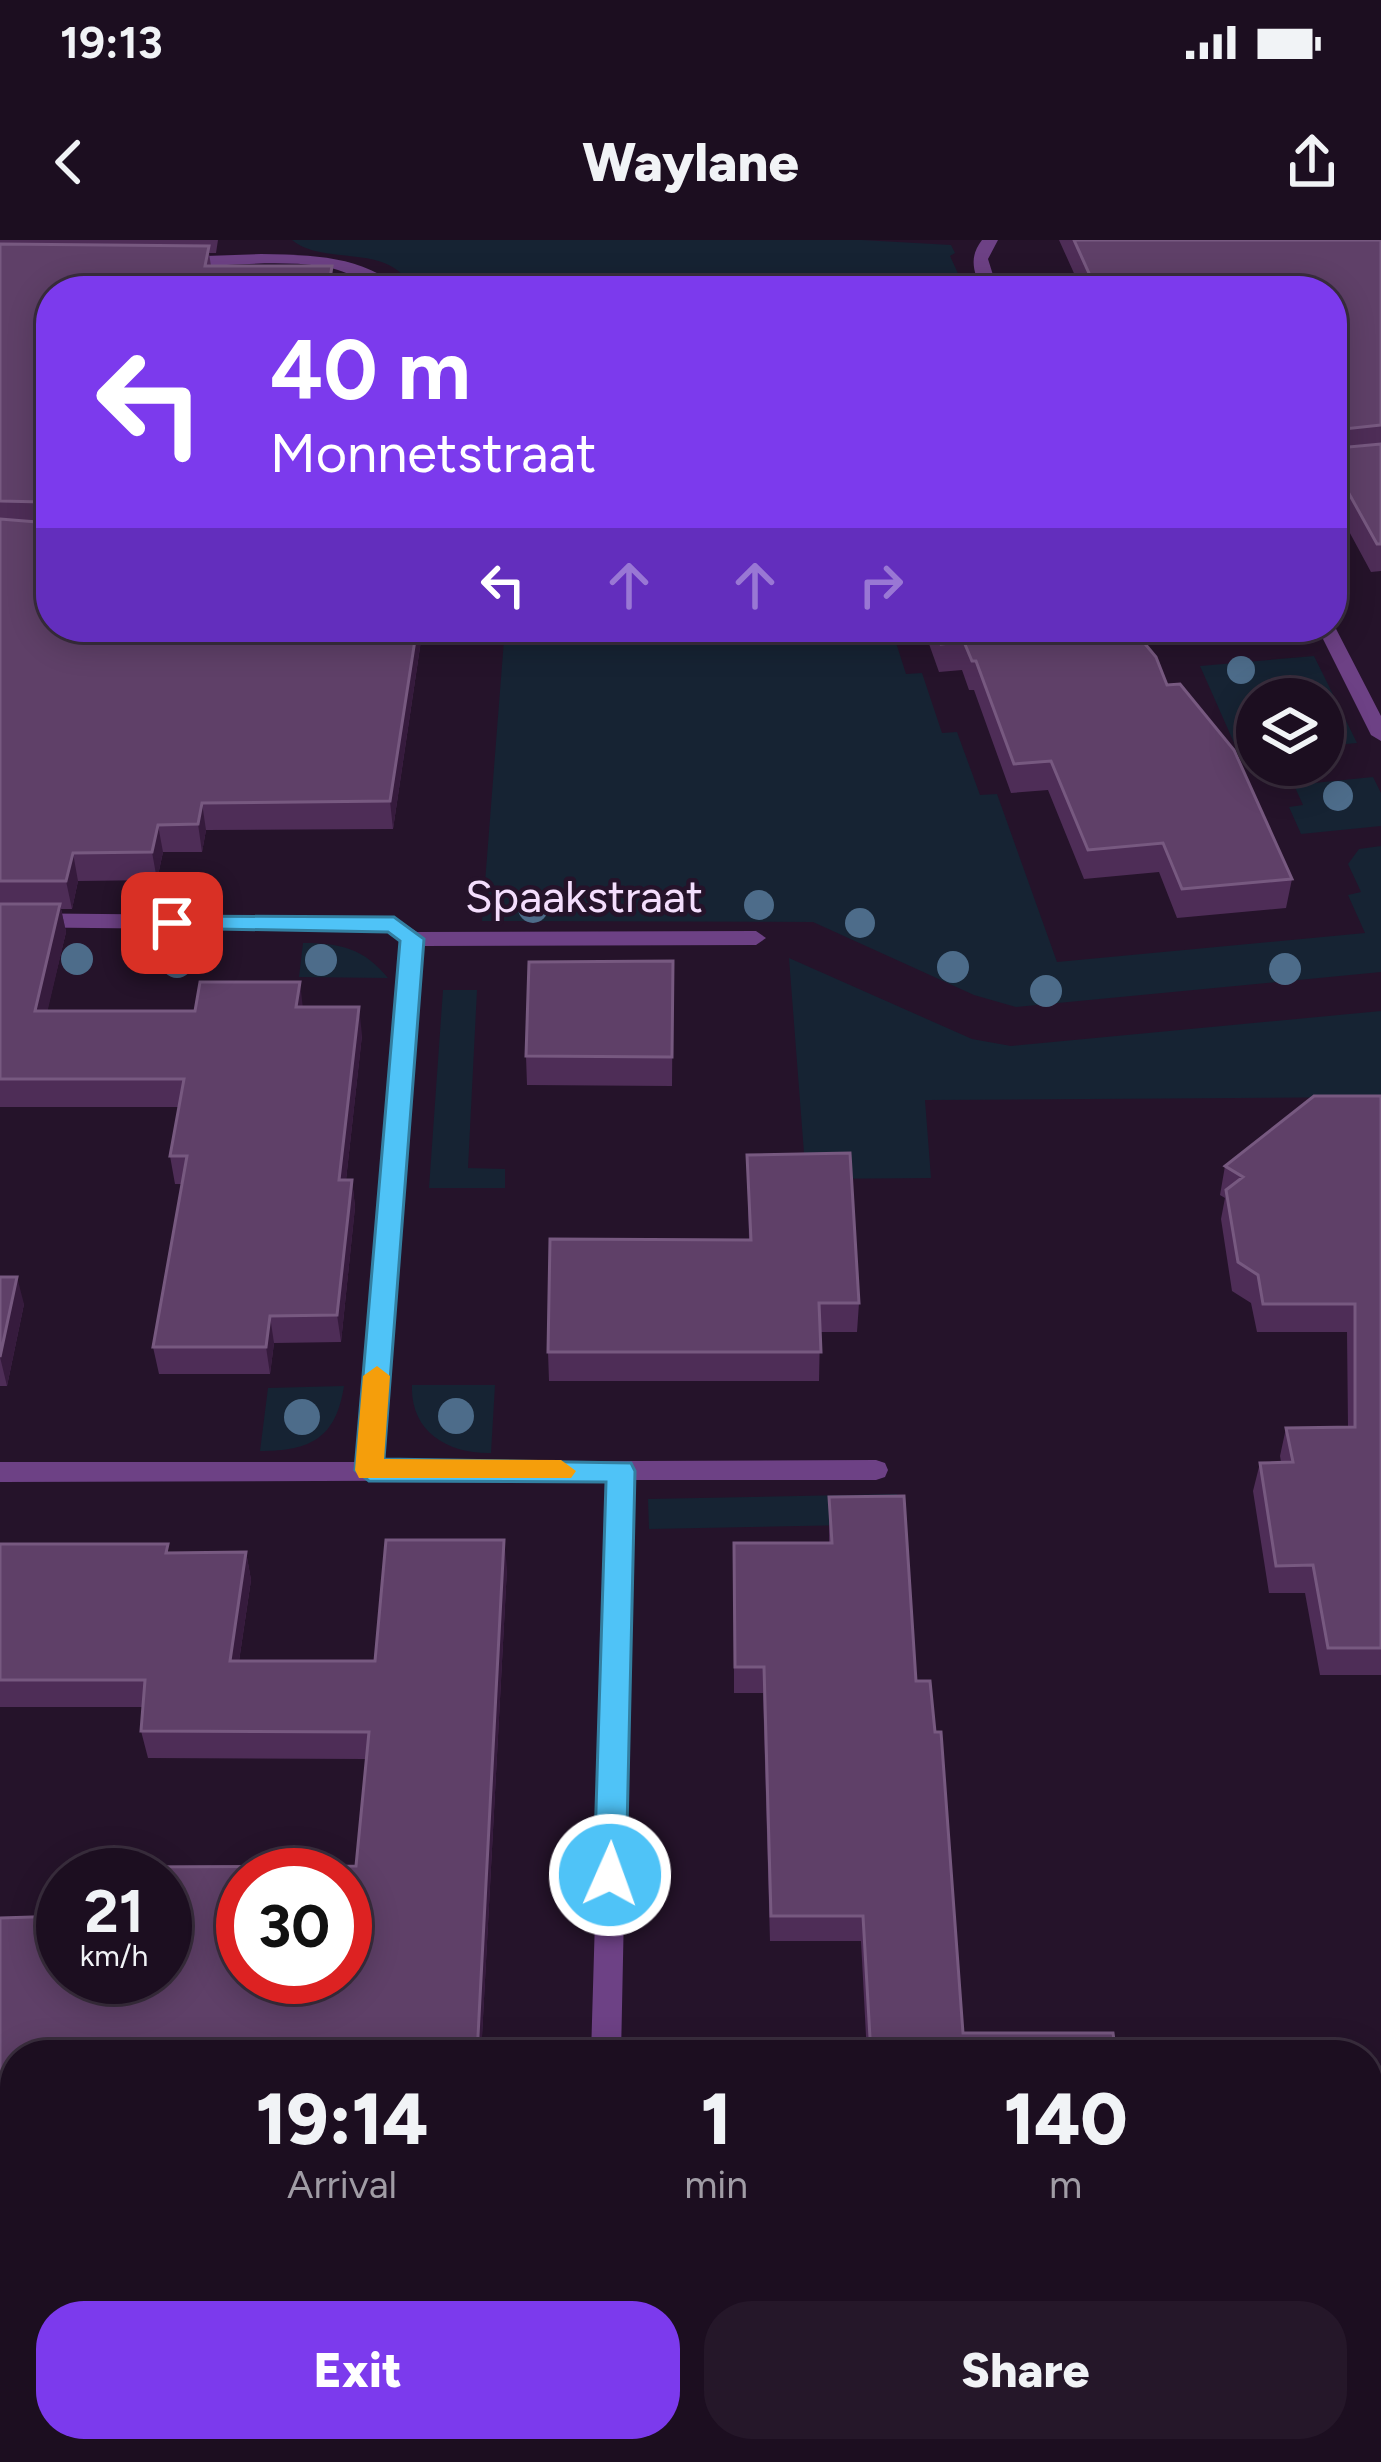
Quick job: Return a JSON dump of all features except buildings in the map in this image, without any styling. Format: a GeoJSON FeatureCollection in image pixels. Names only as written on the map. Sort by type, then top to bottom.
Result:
{"type":"FeatureCollection","features":[{"type":"Feature","properties":{"kind":"street"},"geometry":{"type":"LineString","coordinates":[[266,262],[271,240]]}},
{"type":"Feature","properties":{"kind":"street"},"geometry":{"type":"LineString","coordinates":[[983,276],[979,252],[990,240]]}},
{"type":"Feature","properties":{"kind":"street"},"geometry":{"type":"LineString","coordinates":[[155,262],[357,266],[380,276]]}},
{"type":"Feature","properties":{"kind":"street"},"geometry":{"type":"LineString","coordinates":[[1334,642],[1381,735]]}},
{"type":"Feature","properties":{"kind":"street","name":"Spaakstraat"},"geometry":{"type":"LineString","coordinates":[[0,920],[394,924],[412,939],[756,938]]}},
{"type":"Feature","properties":{"kind":"street","name":"Spaakstraat"},"geometry":{"type":"LineString","coordinates":[[369,1470],[412,939]]}},
{"type":"Feature","properties":{"kind":"street"},"geometry":{"type":"LineString","coordinates":[[0,1472],[876,1470]]}},
{"type":"Feature","properties":{"kind":"street"},"geometry":{"type":"LineString","coordinates":[[605,2040],[621,1471]]}},
{"type":"Feature","properties":{"kind":"shaded area"},"geometry":{"type":"Polygon","coordinates":[[[292,240],[862,240],[951,245],[955,253],[950,256],[959,276],[404,276],[374,260],[306,248],[292,240]]]}},
{"type":"Feature","properties":{"kind":"shaded area"},"geometry":{"type":"Polygon","coordinates":[[[504,642],[896,642],[906,674],[922,673],[942,733],[957,732],[980,795],[997,794],[1057,962],[1365,933],[1348,895],[1361,892],[1348,864],[1359,849],[1381,846],[1381,972],[1016,1007],[974,995],[813,922],[482,921],[504,642]]]}},
{"type":"Feature","properties":{"kind":"shaded area"},"geometry":{"type":"Polygon","coordinates":[[[1314,656],[1325,678],[1236,678],[1236,747],[1200,666],[1314,656]]]}},
{"type":"Feature","properties":{"kind":"shaded area"},"geometry":{"type":"Polygon","coordinates":[[[1344,717],[1357,743],[1344,744],[1344,717]]]}},
{"type":"Feature","properties":{"kind":"shaded area"},"geometry":{"type":"Polygon","coordinates":[[[1373,777],[1381,793],[1381,826],[1301,834],[1289,807],[1303,805],[1294,786],[1344,786],[1344,780],[1373,777]]]}},
{"type":"Feature","properties":{"kind":"shaded area"},"geometry":{"type":"Polygon","coordinates":[[[303,943],[350,949],[388,978],[299,977],[303,943]]]}},
{"type":"Feature","properties":{"kind":"shaded area"},"geometry":{"type":"Polygon","coordinates":[[[789,958],[972,1039],[1011,1046],[1381,1011],[1381,1097],[925,1100],[931,1178],[806,1179],[789,958]]]}},
{"type":"Feature","properties":{"kind":"shaded area"},"geometry":{"type":"Polygon","coordinates":[[[443,990],[477,990],[468,1168],[505,1169],[505,1188],[429,1188],[443,990]]]}},
{"type":"Feature","properties":{"kind":"shaded area"},"geometry":{"type":"Polygon","coordinates":[[[412,1385],[495,1385],[491,1453],[460,1449],[434,1437],[417,1415],[412,1385]]]}},
{"type":"Feature","properties":{"kind":"shaded area"},"geometry":{"type":"Polygon","coordinates":[[[344,1386],[335,1418],[318,1438],[294,1448],[260,1451],[268,1388],[344,1386]]]}},
{"type":"Feature","properties":{"kind":"shaded area"},"geometry":{"type":"Polygon","coordinates":[[[897,1494],[901,1524],[649,1529],[648,1499],[897,1494]]]}},
{"type":"Feature","properties":{"kind":"slow traffic"},"geometry":{"type":"LineString","coordinates":[[377,1376],[369,1470],[561,1471]]}},
{"type":"Feature","properties":{"kind":"route"},"geometry":{"type":"LineString","coordinates":[[172,923],[394,924],[412,939],[369,1470],[621,1471],[610,1875]]}}]}
